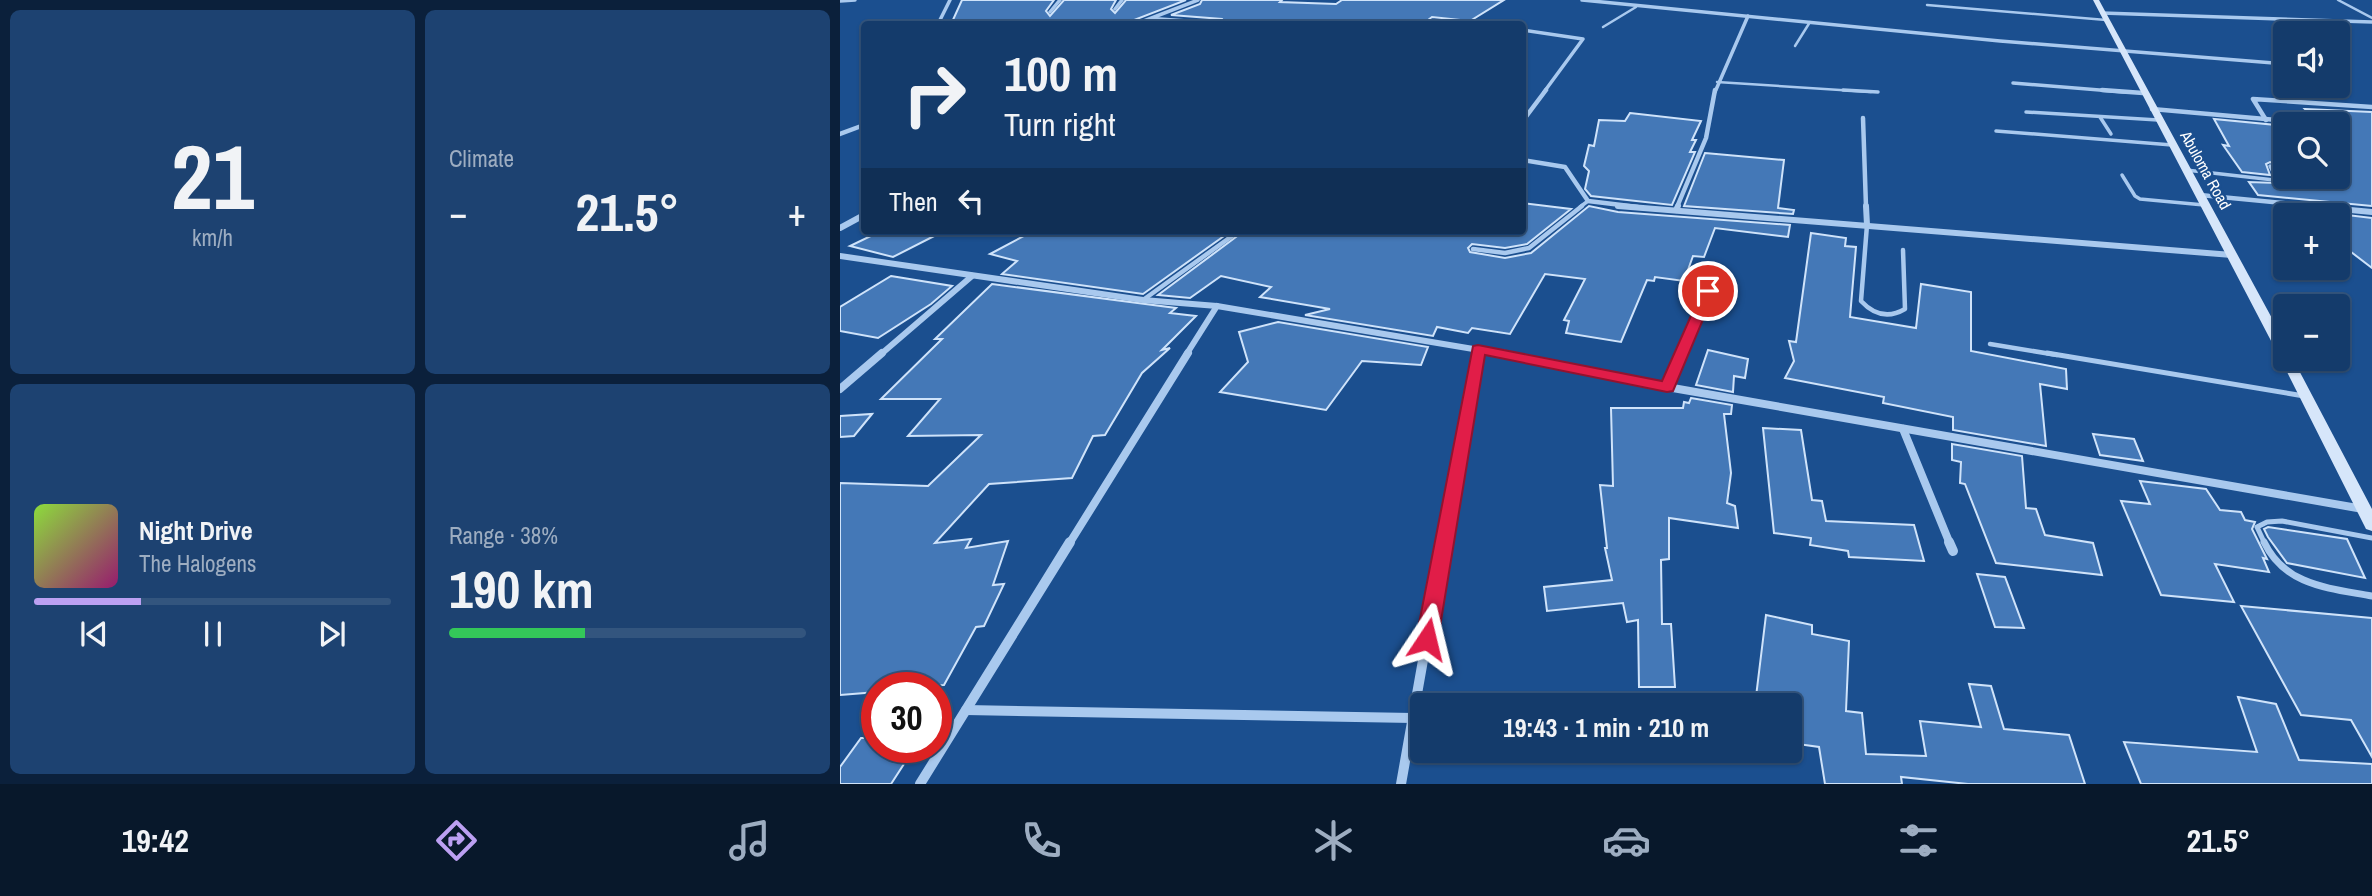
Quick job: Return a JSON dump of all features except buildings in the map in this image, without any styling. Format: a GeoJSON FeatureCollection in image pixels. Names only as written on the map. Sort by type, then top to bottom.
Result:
{"type":"FeatureCollection","features":[{"type":"Feature","properties":{"kind":"street"},"geometry":{"type":"LineString","coordinates":[[840,1],[855,0]]}},
{"type":"Feature","properties":{"kind":"street"},"geometry":{"type":"LineString","coordinates":[[940,21],[950,0]]}},
{"type":"Feature","properties":{"kind":"street"},"geometry":{"type":"LineString","coordinates":[[1050,12],[1060,0]]}},
{"type":"Feature","properties":{"kind":"street"},"geometry":{"type":"LineString","coordinates":[[1115,9],[1122,0]]}},
{"type":"Feature","properties":{"kind":"street"},"geometry":{"type":"LineString","coordinates":[[1144,21],[1198,0]]}},
{"type":"Feature","properties":{"kind":"street"},"geometry":{"type":"LineString","coordinates":[[1582,0],[2273,63]]}},
{"type":"Feature","properties":{"kind":"street","name":"Abuloma Road"},"geometry":{"type":"LineString","coordinates":[[2096,0],[2143,93],[2273,333]]}},
{"type":"Feature","properties":{"kind":"street"},"geometry":{"type":"LineString","coordinates":[[1676,210],[1706,138],[1717,82],[1748,16]]}},
{"type":"Feature","properties":{"kind":"street"},"geometry":{"type":"LineString","coordinates":[[2104,17],[2372,20]]}},
{"type":"Feature","properties":{"kind":"street"},"geometry":{"type":"LineString","coordinates":[[1526,30],[1580,36],[1583,39],[1526,118]]}},
{"type":"Feature","properties":{"kind":"street"},"geometry":{"type":"LineString","coordinates":[[2013,83],[2143,93]]}},
{"type":"Feature","properties":{"kind":"street"},"geometry":{"type":"LineString","coordinates":[[2266,120],[2253,99],[2372,107]]}},
{"type":"Feature","properties":{"kind":"street"},"geometry":{"type":"LineString","coordinates":[[2152,109],[2273,120]]}},
{"type":"Feature","properties":{"kind":"street"},"geometry":{"type":"LineString","coordinates":[[1526,110],[1532,111]]}},
{"type":"Feature","properties":{"kind":"street"},"geometry":{"type":"LineString","coordinates":[[1863,118],[1867,225]]}},
{"type":"Feature","properties":{"kind":"street"},"geometry":{"type":"LineString","coordinates":[[840,134],[861,126]]}},
{"type":"Feature","properties":{"kind":"street"},"geometry":{"type":"LineString","coordinates":[[1526,161],[1565,167],[1588,201],[2233,255]]}},
{"type":"Feature","properties":{"kind":"street"},"geometry":{"type":"LineString","coordinates":[[2202,200],[2372,212]]}},
{"type":"Feature","properties":{"kind":"street"},"geometry":{"type":"LineString","coordinates":[[840,228],[861,217]]}},
{"type":"Feature","properties":{"kind":"street"},"geometry":{"type":"LineString","coordinates":[[840,256],[1143,300],[1217,306],[1478,349],[1667,387],[2364,509]]}},
{"type":"Feature","properties":{"kind":"street"},"geometry":{"type":"LineString","coordinates":[[840,389],[972,276]]}},
{"type":"Feature","properties":{"kind":"street"},"geometry":{"type":"LineString","coordinates":[[920,784],[1217,306]]}},
{"type":"Feature","properties":{"kind":"street"},"geometry":{"type":"LineString","coordinates":[[1417,693],[1478,349]]}},
{"type":"Feature","properties":{"kind":"street","name":"Abuloma Road"},"geometry":{"type":"LineString","coordinates":[[2293,371],[2372,525]]}},
{"type":"Feature","properties":{"kind":"street"},"geometry":{"type":"LineString","coordinates":[[1903,429],[1953,551]]}},
{"type":"Feature","properties":{"kind":"street"},"geometry":{"type":"LineString","coordinates":[[966,710],[1410,718]]}},
{"type":"Feature","properties":{"kind":"street"},"geometry":{"type":"LineString","coordinates":[[1401,784],[1410,734]]}},
{"type":"Feature","properties":{"kind":"lane"},"geometry":{"type":"LineString","coordinates":[[2338,0],[2372,20]]}},
{"type":"Feature","properties":{"kind":"lane"},"geometry":{"type":"LineString","coordinates":[[1927,5],[2104,17]]}},
{"type":"Feature","properties":{"kind":"lane"},"geometry":{"type":"LineString","coordinates":[[1603,27],[1636,7]]}},
{"type":"Feature","properties":{"kind":"lane"},"geometry":{"type":"LineString","coordinates":[[1153,18],[1194,21]]}},
{"type":"Feature","properties":{"kind":"lane"},"geometry":{"type":"LineString","coordinates":[[1795,46],[1810,22]]}},
{"type":"Feature","properties":{"kind":"lane"},"geometry":{"type":"LineString","coordinates":[[1717,82],[1878,92]]}},
{"type":"Feature","properties":{"kind":"lane"},"geometry":{"type":"LineString","coordinates":[[2026,112],[2158,120]]}},
{"type":"Feature","properties":{"kind":"lane"},"geometry":{"type":"LineString","coordinates":[[2100,117],[2111,134]]}},
{"type":"Feature","properties":{"kind":"lane"},"geometry":{"type":"LineString","coordinates":[[1996,131],[2172,145]]}},
{"type":"Feature","properties":{"kind":"lane"},"geometry":{"type":"LineString","coordinates":[[2186,170],[2274,180],[2276,178],[2270,166]]}},
{"type":"Feature","properties":{"kind":"lane"},"geometry":{"type":"LineString","coordinates":[[2122,175],[2135,196],[2140,199],[2202,200]]}},
{"type":"Feature","properties":{"kind":"lane"},"geometry":{"type":"LineString","coordinates":[[1472,249],[1505,253],[1529,248],[1588,201]]}},
{"type":"Feature","properties":{"kind":"lane"},"geometry":{"type":"LineString","coordinates":[[1867,225],[1861,301],[1878,314],[1894,315],[1905,309],[1903,250]]}},
{"type":"Feature","properties":{"kind":"lane"},"geometry":{"type":"LineString","coordinates":[[1143,300],[1233,235]]}},
{"type":"Feature","properties":{"kind":"lane"},"geometry":{"type":"LineString","coordinates":[[1667,387],[1708,291]]}},
{"type":"Feature","properties":{"kind":"lane"},"geometry":{"type":"LineString","coordinates":[[1990,344],[2306,397]]}},
{"type":"Feature","properties":{"kind":"lane"},"geometry":{"type":"LineString","coordinates":[[2372,538],[2282,521],[2267,522],[2258,527],[2273,559],[2285,572],[2304,582],[2372,596]]}},
{"type":"Feature","properties":{"kind":"route"},"geometry":{"type":"LineString","coordinates":[[1427,639],[1478,349],[1667,387],[1708,291]]}}]}
